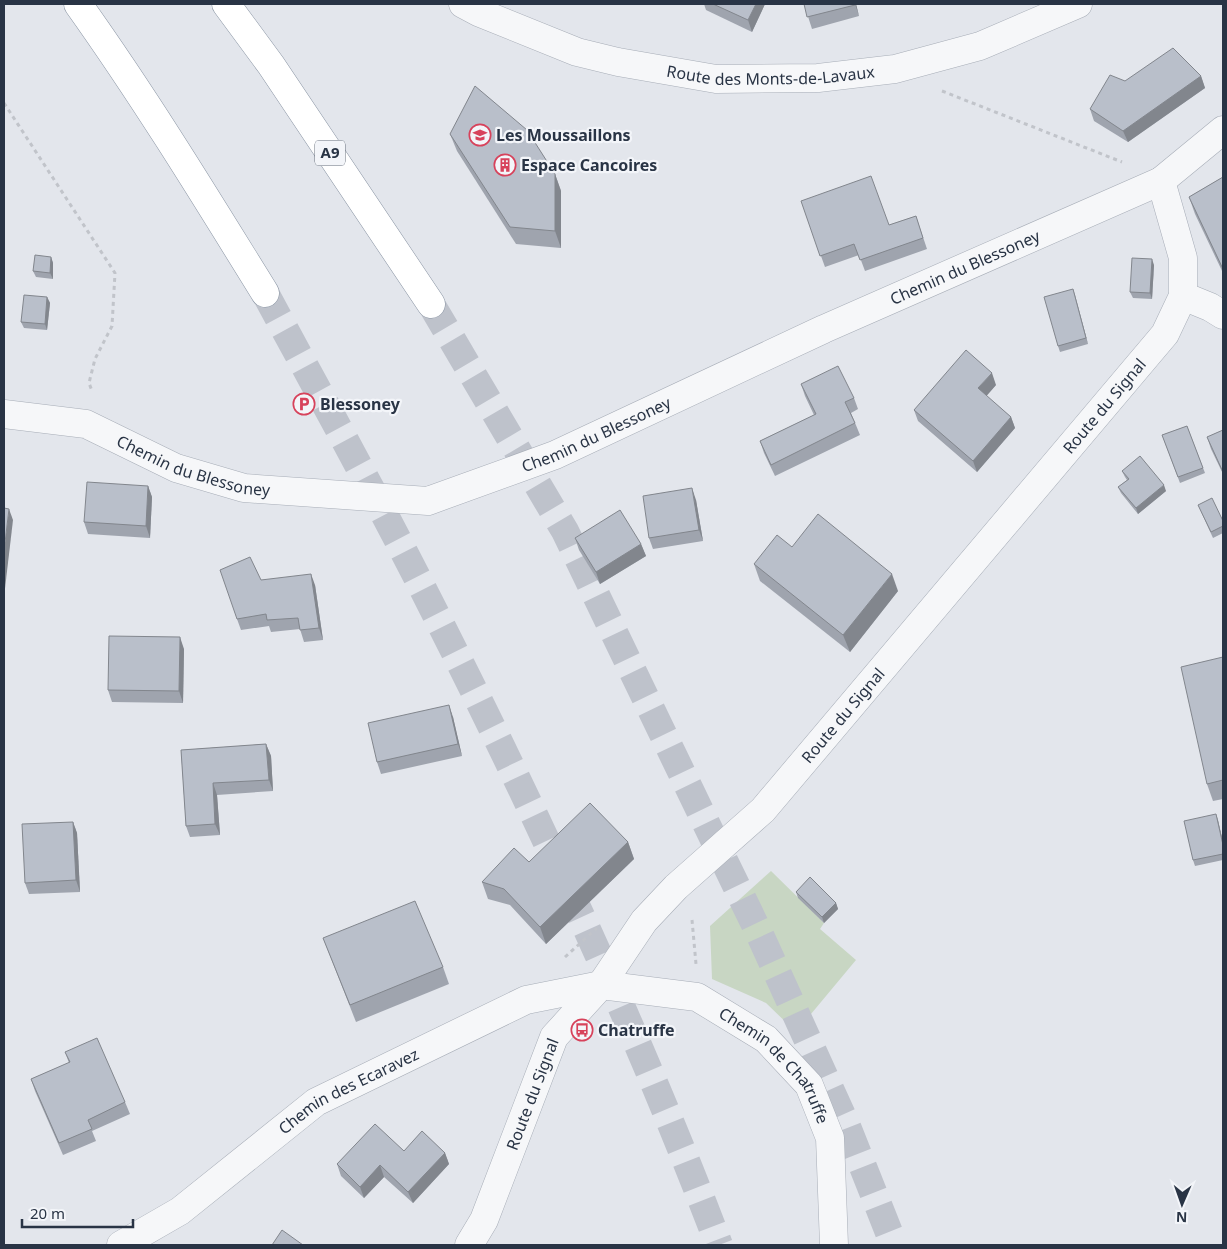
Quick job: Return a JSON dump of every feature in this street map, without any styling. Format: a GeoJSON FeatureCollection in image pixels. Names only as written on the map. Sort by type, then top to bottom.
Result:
{"type":"FeatureCollection","features":[{"type":"Feature","properties":{"kind":"highway"},"geometry":{"type":"LineString","coordinates":[[78,4],[169,139],[266,294]]}},
{"type":"Feature","properties":{"kind":"highway","name":"A9"},"geometry":{"type":"LineString","coordinates":[[226,4],[271,65],[431,304]]}},
{"type":"Feature","properties":{"kind":"street","name":"Route des Monts-de-Lavaux"},"geometry":{"type":"LineString","coordinates":[[463,4],[478,12],[577,52],[618,62],[716,79],[818,78],[895,69],[980,46],[1078,4]]}},
{"type":"Feature","properties":{"kind":"street","name":"Chemin du Blessoney"},"geometry":{"type":"LineString","coordinates":[[4,414],[86,424],[176,468],[244,488],[428,501],[555,455],[824,329],[1161,181],[1223,130]]}},
{"type":"Feature","properties":{"kind":"street","name":"Route du Signal"},"geometry":{"type":"LineString","coordinates":[[469,1245],[484,1220],[554,1038],[601,985],[644,921],[676,887],[762,810],[1165,334],[1183,296],[1183,258],[1161,181]]}},
{"type":"Feature","properties":{"kind":"street"},"geometry":{"type":"LineString","coordinates":[[1183,296],[1210,307],[1223,315]]}},
{"type":"Feature","properties":{"kind":"street","name":"Chemin des Ecaravez"},"geometry":{"type":"LineString","coordinates":[[121,1245],[180,1211],[316,1102],[526,1000],[601,985]]}},
{"type":"Feature","properties":{"kind":"street","name":"Chemin de Chatruffe"},"geometry":{"type":"LineString","coordinates":[[601,985],[697,997],[766,1039],[809,1085],[830,1138],[834,1245]]}},
{"type":"Feature","properties":{"kind":"path"},"geometry":{"type":"LineString","coordinates":[[940,90],[1123,162]]}},
{"type":"Feature","properties":{"kind":"path"},"geometry":{"type":"LineString","coordinates":[[4,103],[115,273],[112,326],[95,359],[89,382],[93,392]]}},
{"type":"Feature","properties":{"kind":"green space"},"geometry":{"type":"Polygon","coordinates":[[[771,871],[824,923],[820,929],[856,960],[796,1032],[766,1003],[712,979],[710,926],[771,871]]]}},
{"type":"Feature","properties":{"kind":"building"},"geometry":{"type":"Polygon","coordinates":[[[713,4],[756,4],[748,20],[713,4]]]}},
{"type":"Feature","properties":{"kind":"building"},"geometry":{"type":"Polygon","coordinates":[[[804,4],[855,4],[855,5],[807,17],[804,4]]]}},
{"type":"Feature","properties":{"kind":"building"},"geometry":{"type":"Polygon","coordinates":[[[1173,48],[1201,76],[1123,131],[1090,109],[1110,75],[1125,81],[1173,48]]]}},
{"type":"Feature","properties":{"kind":"building","name":"Espace Cancoires"},"geometry":{"type":"Polygon","coordinates":[[[475,86],[527,130],[555,174],[555,231],[510,227],[450,134],[475,86]]]}},
{"type":"Feature","properties":{"kind":"building"},"geometry":{"type":"Polygon","coordinates":[[[871,176],[889,225],[916,216],[923,238],[860,260],[854,244],[820,256],[801,201],[871,176]]]}},
{"type":"Feature","properties":{"kind":"building"},"geometry":{"type":"Polygon","coordinates":[[[1223,177],[1223,269],[1189,197],[1223,177]]]}},
{"type":"Feature","properties":{"kind":"building"},"geometry":{"type":"Polygon","coordinates":[[[35,255],[51,257],[50,273],[33,271],[35,255]]]}},
{"type":"Feature","properties":{"kind":"building"},"geometry":{"type":"Polygon","coordinates":[[[1132,258],[1152,259],[1150,293],[1130,292],[1132,258]]]}},
{"type":"Feature","properties":{"kind":"building"},"geometry":{"type":"Polygon","coordinates":[[[1073,289],[1086,338],[1058,346],[1044,297],[1073,289]]]}},
{"type":"Feature","properties":{"kind":"building"},"geometry":{"type":"Polygon","coordinates":[[[24,295],[47,297],[45,324],[21,322],[24,295]]]}},
{"type":"Feature","properties":{"kind":"building"},"geometry":{"type":"Polygon","coordinates":[[[966,350],[992,373],[978,388],[1011,417],[973,461],[914,410],[966,350]]]}},
{"type":"Feature","properties":{"kind":"building"},"geometry":{"type":"Polygon","coordinates":[[[838,366],[854,398],[845,402],[855,423],[771,465],[760,441],[816,414],[801,384],[838,366]]]}},
{"type":"Feature","properties":{"kind":"building"},"geometry":{"type":"Polygon","coordinates":[[[1187,426],[1203,468],[1178,477],[1162,435],[1187,426]]]}},
{"type":"Feature","properties":{"kind":"building"},"geometry":{"type":"Polygon","coordinates":[[[1223,430],[1223,472],[1207,437],[1223,430]]]}},
{"type":"Feature","properties":{"kind":"building"},"geometry":{"type":"Polygon","coordinates":[[[1140,456],[1164,485],[1136,508],[1118,487],[1129,479],[1122,471],[1140,456]]]}},
{"type":"Feature","properties":{"kind":"building"},"geometry":{"type":"Polygon","coordinates":[[[87,482],[148,486],[146,526],[84,522],[87,482]]]}},
{"type":"Feature","properties":{"kind":"building"},"geometry":{"type":"Polygon","coordinates":[[[692,488],[699,530],[649,538],[643,496],[692,488]]]}},
{"type":"Feature","properties":{"kind":"building"},"geometry":{"type":"Polygon","coordinates":[[[1212,498],[1223,521],[1223,526],[1211,532],[1198,505],[1212,498]]]}},
{"type":"Feature","properties":{"kind":"building"},"geometry":{"type":"Polygon","coordinates":[[[4,508],[9,509],[4,551],[4,508]]]}},
{"type":"Feature","properties":{"kind":"building"},"geometry":{"type":"Polygon","coordinates":[[[620,510],[641,544],[596,572],[575,538],[620,510]]]}},
{"type":"Feature","properties":{"kind":"building"},"geometry":{"type":"Polygon","coordinates":[[[818,514],[892,574],[843,635],[754,564],[777,535],[792,547],[818,514]]]}},
{"type":"Feature","properties":{"kind":"building"},"geometry":{"type":"Polygon","coordinates":[[[250,557],[261,580],[311,574],[319,628],[300,630],[298,618],[267,620],[266,614],[237,619],[220,570],[250,557]]]}},
{"type":"Feature","properties":{"kind":"building"},"geometry":{"type":"Polygon","coordinates":[[[109,636],[180,637],[179,691],[108,690],[109,636]]]}},
{"type":"Feature","properties":{"kind":"building"},"geometry":{"type":"Polygon","coordinates":[[[1223,657],[1223,780],[1207,784],[1181,667],[1223,657]]]}},
{"type":"Feature","properties":{"kind":"building"},"geometry":{"type":"Polygon","coordinates":[[[449,705],[458,744],[377,762],[368,723],[449,705]]]}},
{"type":"Feature","properties":{"kind":"building"},"geometry":{"type":"Polygon","coordinates":[[[266,744],[269,780],[213,783],[215,824],[186,826],[181,750],[266,744]]]}},
{"type":"Feature","properties":{"kind":"building"},"geometry":{"type":"Polygon","coordinates":[[[590,803],[628,842],[540,927],[504,889],[482,882],[514,848],[529,862],[590,803]]]}},
{"type":"Feature","properties":{"kind":"building"},"geometry":{"type":"Polygon","coordinates":[[[1216,814],[1223,845],[1223,854],[1193,860],[1184,821],[1216,814]]]}},
{"type":"Feature","properties":{"kind":"building"},"geometry":{"type":"Polygon","coordinates":[[[73,822],[76,880],[25,883],[22,824],[73,822]]]}},
{"type":"Feature","properties":{"kind":"building"},"geometry":{"type":"Polygon","coordinates":[[[810,877],[836,903],[822,917],[796,892],[810,877]]]}},
{"type":"Feature","properties":{"kind":"building"},"geometry":{"type":"Polygon","coordinates":[[[415,901],[443,967],[350,1005],[323,938],[415,901]]]}},
{"type":"Feature","properties":{"kind":"building"},"geometry":{"type":"Polygon","coordinates":[[[97,1038],[125,1102],[88,1120],[92,1129],[59,1143],[31,1079],[70,1062],[65,1052],[97,1038]]]}},
{"type":"Feature","properties":{"kind":"building"},"geometry":{"type":"Polygon","coordinates":[[[375,1124],[404,1151],[422,1131],[445,1153],[408,1192],[380,1165],[360,1187],[337,1164],[375,1124]]]}},
{"type":"Feature","properties":{"kind":"building"},"geometry":{"type":"Polygon","coordinates":[[[282,1230],[303,1245],[272,1245],[282,1230]]]}},
{"type":"Feature","properties":{"kind":"tunnel"},"geometry":{"type":"LineString","coordinates":[[265,293],[406,555],[505,753],[617,997],[719,1245]]}},
{"type":"Feature","properties":{"kind":"tunnel"},"geometry":{"type":"LineString","coordinates":[[431,304],[565,531],[760,935],[846,1124],[894,1245]]}},
{"type":"Feature","properties":{"kind":"place","name":"Les Moussaillons"},"geometry":{"type":"Point","coordinates":[480,135]}},
{"type":"Feature","properties":{"kind":"place","name":"Espace Cancoires"},"geometry":{"type":"Point","coordinates":[505,165]}},
{"type":"Feature","properties":{"kind":"place","name":"Blessoney"},"geometry":{"type":"Point","coordinates":[304,404]}},
{"type":"Feature","properties":{"kind":"place","name":"Chatruffe"},"geometry":{"type":"Point","coordinates":[582,1030]}}]}
